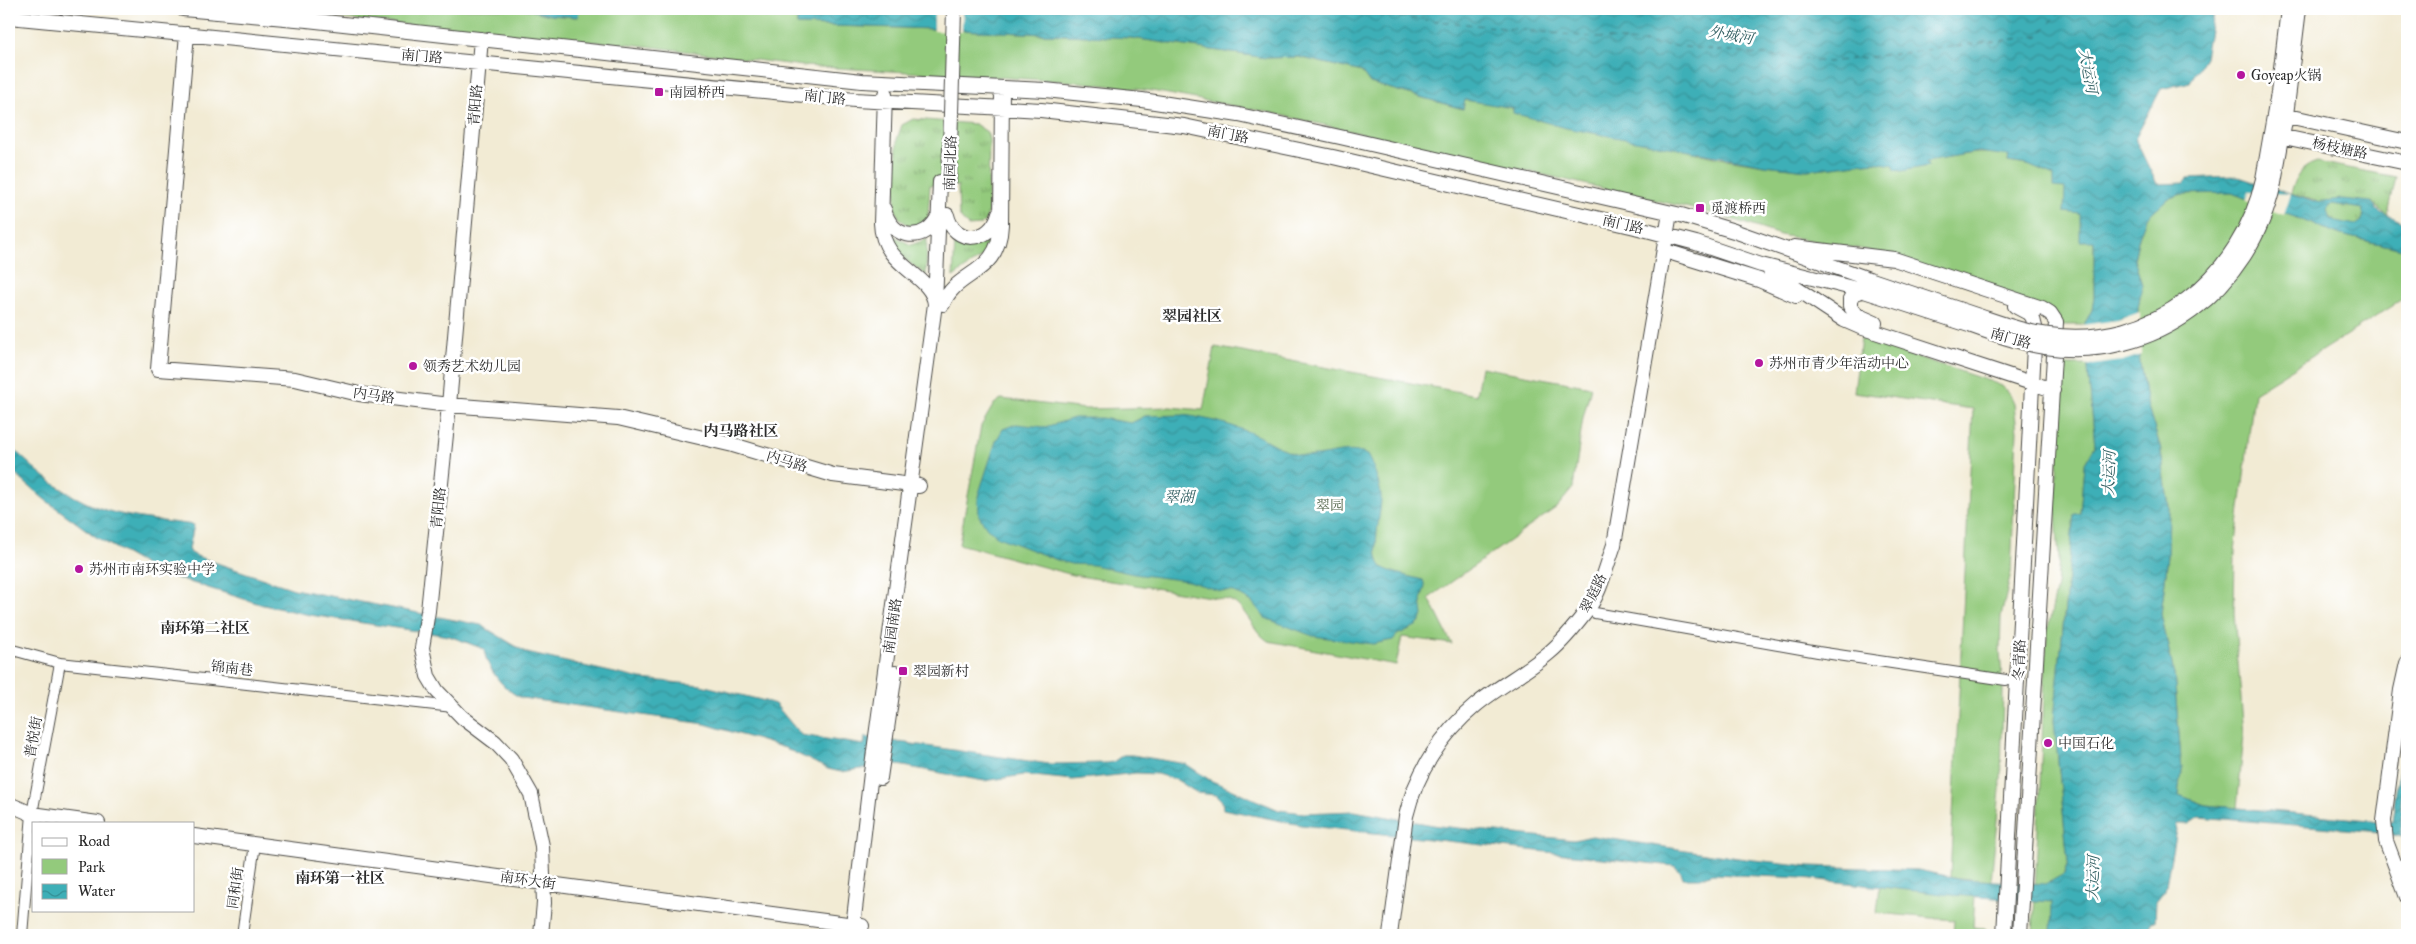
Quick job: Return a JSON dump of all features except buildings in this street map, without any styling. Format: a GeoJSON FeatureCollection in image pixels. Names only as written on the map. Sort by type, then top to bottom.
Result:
{"type":"FeatureCollection","features":[{"type":"Feature","properties":{"kind":"main road","name":"南门路"},"geometry":{"type":"LineString","coordinates":[[183,9],[886,83],[1002,88],[1142,100],[1239,115],[1676,214],[1771,244],[1867,285],[2033,345],[2073,349],[2127,342],[2152,333],[2176,321],[2199,306],[2219,288],[2251,246],[2268,209],[2268,181],[2278,135],[2297,9]]}},
{"type":"Feature","properties":{"kind":"main road","name":"南园北路"},"geometry":{"type":"LineString","coordinates":[[945,9],[945,182]]}},
{"type":"Feature","properties":{"kind":"main road","name":"南园北路"},"geometry":{"type":"LineString","coordinates":[[938,310],[954,9]]}},
{"type":"Feature","properties":{"kind":"main road","name":"南门路"},"geometry":{"type":"LineString","coordinates":[[9,17],[479,61],[885,102],[1113,116],[1225,133],[1671,236],[1761,265],[1867,285]]}},
{"type":"Feature","properties":{"kind":"main road","name":"内马路"},"geometry":{"type":"LineString","coordinates":[[187,34],[158,369],[295,379],[359,394],[449,405],[618,418],[733,445],[833,475],[915,486]]}},
{"type":"Feature","properties":{"kind":"main road","name":"青阳路"},"geometry":{"type":"LineString","coordinates":[[481,39],[449,405],[428,611],[422,648],[428,676],[437,691],[495,742],[521,774],[531,794],[542,846],[544,903],[542,935]]}},
{"type":"Feature","properties":{"kind":"main road"},"geometry":{"type":"LineString","coordinates":[[886,83],[881,229],[884,242],[896,260],[931,292],[938,310]]}},
{"type":"Feature","properties":{"kind":"main road"},"geometry":{"type":"LineString","coordinates":[[938,310],[950,293],[988,261],[997,250],[1000,235],[1002,88]]}},
{"type":"Feature","properties":{"kind":"main road","name":"杨枝塘路"},"geometry":{"type":"LineString","coordinates":[[2281,114],[2407,142]]}},
{"type":"Feature","properties":{"kind":"main road","name":"杨枝塘路"},"geometry":{"type":"LineString","coordinates":[[2278,135],[2407,163]]}},
{"type":"Feature","properties":{"kind":"main road"},"geometry":{"type":"LineString","coordinates":[[882,202],[889,224],[896,230],[906,234],[925,232],[943,214],[960,232],[977,237],[992,229],[1000,207]]}},
{"type":"Feature","properties":{"kind":"main road","name":"翠庭路"},"geometry":{"type":"LineString","coordinates":[[1390,935],[1410,816],[1410,800],[1420,778],[1443,738],[1477,704],[1551,651],[1587,611],[1598,588],[1614,545],[1676,214]]}},
{"type":"Feature","properties":{"kind":"main road","name":"翠庭路"},"geometry":{"type":"LineString","coordinates":[[1410,816],[1428,778],[1450,741],[1480,711],[1562,653],[1595,613],[1618,562],[1672,253],[1671,236]]}},
{"type":"Feature","properties":{"kind":"main road","name":"冬青路"},"geometry":{"type":"LineString","coordinates":[[1771,244],[1894,259],[2045,309],[2052,315],[2056,324],[2020,935]]}},
{"type":"Feature","properties":{"kind":"main road"},"geometry":{"type":"LineString","coordinates":[[1672,253],[1759,280],[1872,332],[2053,386]]}},
{"type":"Feature","properties":{"kind":"main road","name":"冬青路"},"geometry":{"type":"LineString","coordinates":[[1867,285],[1859,270],[1861,263],[1866,260],[1878,262],[2024,310],[2032,316],[2035,324],[2004,935]]}},
{"type":"Feature","properties":{"kind":"main road"},"geometry":{"type":"LineString","coordinates":[[1761,265],[1844,320]]}},
{"type":"Feature","properties":{"kind":"main road"},"geometry":{"type":"LineString","coordinates":[[1867,285],[1854,293],[1850,303],[1852,310],[1862,318],[2033,380]]}},
{"type":"Feature","properties":{"kind":"main road","name":"南园南路"},"geometry":{"type":"LineString","coordinates":[[857,930],[876,772],[938,310]]}},
{"type":"Feature","properties":{"kind":"main road"},"geometry":{"type":"LineString","coordinates":[[2407,663],[2401,690],[2384,820],[2385,837],[2407,897]]}},
{"type":"Feature","properties":{"kind":"main road"},"geometry":{"type":"LineString","coordinates":[[9,804],[32,814],[91,822]]}},
{"type":"Feature","properties":{"kind":"main road","name":"南环大街"},"geometry":{"type":"LineString","coordinates":[[195,836],[542,882],[857,930]]}},
{"type":"Feature","properties":{"kind":"main road","name":"翠庭路"},"geometry":{"type":"LineString","coordinates":[[1398,935],[1405,843]]}},
{"type":"Feature","properties":{"kind":"street"},"geometry":{"type":"LineString","coordinates":[[1595,613],[1818,652],[2006,680]]}},
{"type":"Feature","properties":{"kind":"street","name":"锦南巷"},"geometry":{"type":"LineString","coordinates":[[9,649],[60,663],[453,707]]}},
{"type":"Feature","properties":{"kind":"street","name":"普悦街"},"geometry":{"type":"LineString","coordinates":[[22,935],[32,814],[60,663]]}},
{"type":"Feature","properties":{"kind":"street","name":"同和街"},"geometry":{"type":"LineString","coordinates":[[242,935],[255,844]]}},
{"type":"Feature","properties":{"kind":"green space"},"geometry":{"type":"Polygon","coordinates":[[[241,9],[525,9],[551,15],[578,17],[579,9],[648,13],[649,9],[679,11],[681,9],[734,9],[797,17],[797,25],[1132,38],[1266,58],[1299,57],[1362,72],[1370,83],[1463,109],[1465,100],[1490,103],[1719,158],[1765,165],[1807,170],[1873,162],[1928,166],[1926,161],[1957,155],[1977,153],[1998,154],[2009,156],[2008,162],[2028,165],[2055,176],[2066,187],[2094,240],[2094,298],[2092,310],[2084,325],[2058,325],[2059,317],[1867,250],[1780,235],[1716,214],[1267,112],[1152,91],[1079,82],[803,66],[629,44],[564,40],[241,9]]]}},
{"type":"Feature","properties":{"kind":"green space"},"geometry":{"type":"Polygon","coordinates":[[[913,119],[975,124],[987,132],[989,139],[988,210],[986,220],[981,225],[968,226],[959,216],[958,186],[930,185],[928,218],[921,225],[909,226],[899,218],[895,209],[897,139],[902,125],[913,119]]]}},
{"type":"Feature","properties":{"kind":"green space"},"geometry":{"type":"Polygon","coordinates":[[[2317,162],[2396,177],[2388,215],[2371,202],[2361,232],[2321,220],[2319,202],[2291,194],[2302,170],[2317,162]]]}},
{"type":"Feature","properties":{"kind":"green space"},"geometry":{"type":"Polygon","coordinates":[[[2232,193],[2341,235],[2407,250],[2407,297],[2254,393],[2235,551],[2234,613],[2244,735],[2237,808],[2205,805],[2179,795],[2182,771],[2174,674],[2161,614],[2168,556],[2169,507],[2160,446],[2146,401],[2138,349],[2138,308],[2142,285],[2134,260],[2139,237],[2146,218],[2157,206],[2167,199],[2182,194],[2232,193]]]}},
{"type":"Feature","properties":{"kind":"green space"},"geometry":{"type":"Polygon","coordinates":[[[890,234],[911,245],[927,239],[926,275],[903,258],[890,234]]]}},
{"type":"Feature","properties":{"kind":"green space"},"geometry":{"type":"Polygon","coordinates":[[[987,240],[991,242],[983,256],[953,277],[955,241],[976,245],[987,240]]]}},
{"type":"Feature","properties":{"kind":"green space"},"geometry":{"type":"Polygon","coordinates":[[[1861,338],[2002,386],[2010,395],[2014,404],[2017,431],[2011,573],[2001,617],[2000,652],[2003,690],[2001,780],[1991,881],[1950,877],[1973,409],[1854,392],[1861,338]]]}},
{"type":"Feature","properties":{"kind":"green space","name":"翠园"},"geometry":{"type":"Polygon","coordinates":[[[1215,347],[1476,395],[1481,367],[1591,387],[1583,418],[1573,488],[1557,507],[1429,598],[1452,644],[1402,637],[1396,665],[1268,641],[1258,632],[1245,613],[1229,600],[1073,575],[959,544],[981,426],[994,404],[1001,399],[1086,409],[1170,407],[1203,410],[1215,347]]]}},
{"type":"Feature","properties":{"kind":"green space"},"geometry":{"type":"Polygon","coordinates":[[[2064,365],[2088,365],[2095,446],[2084,465],[2080,515],[2074,515],[2054,720],[2068,862],[2053,902],[2051,935],[2033,935],[2047,632],[2057,586],[2059,558],[2055,501],[2064,365]]]}},
{"type":"Feature","properties":{"kind":"green space"},"geometry":{"type":"Polygon","coordinates":[[[1880,885],[1975,896],[1973,927],[1985,928],[1991,935],[1953,935],[1954,920],[1877,913],[1880,885]]]}},
{"type":"Feature","properties":{"kind":"water"},"geometry":{"type":"Polygon","coordinates":[[[525,9],[579,9],[578,17],[551,15],[525,9]]]}},
{"type":"Feature","properties":{"kind":"water"},"geometry":{"type":"Polygon","coordinates":[[[734,9],[2214,9],[2205,57],[2190,82],[2161,89],[2135,139],[2157,184],[2185,183],[2187,178],[2236,176],[2314,202],[2342,199],[2371,202],[2379,211],[2407,224],[2407,250],[2341,235],[2232,193],[2182,194],[2167,199],[2146,218],[2134,259],[2142,285],[2138,308],[2138,349],[2146,401],[2160,446],[2169,507],[2168,556],[2161,614],[2174,674],[2182,771],[2179,795],[2205,805],[2392,822],[2407,703],[2407,756],[2401,803],[2402,837],[2380,832],[2199,817],[2189,824],[2177,824],[2165,890],[2156,901],[2155,921],[2151,922],[2150,935],[2051,935],[2052,902],[1951,895],[1803,878],[1713,874],[1700,878],[1683,878],[1681,872],[1674,866],[1301,825],[1223,809],[1222,801],[1216,795],[1197,793],[1177,780],[1157,774],[1136,773],[1073,780],[1024,775],[984,781],[893,764],[841,772],[828,769],[785,748],[705,724],[522,698],[515,695],[497,678],[488,664],[484,649],[449,636],[310,615],[263,605],[157,572],[96,537],[44,499],[9,469],[9,444],[44,476],[85,502],[125,515],[194,525],[189,549],[191,553],[199,557],[294,589],[481,625],[527,653],[641,679],[701,685],[769,702],[775,704],[801,735],[864,745],[865,737],[1049,764],[1106,763],[1113,762],[1123,755],[1132,755],[1186,764],[1210,780],[1279,810],[1304,813],[1354,811],[1439,826],[1574,840],[1592,836],[1745,859],[1810,866],[1918,870],[1962,879],[2046,884],[2064,874],[2068,862],[2054,720],[2074,514],[2080,514],[2084,465],[2095,446],[2084,325],[2092,310],[2094,298],[2094,241],[2080,241],[2080,214],[2064,212],[2065,188],[2054,187],[2054,176],[2028,165],[2008,162],[2009,156],[1979,152],[1926,161],[1928,166],[1902,171],[1895,170],[1894,165],[1874,162],[1807,170],[1765,165],[1566,128],[1513,113],[1513,108],[1465,100],[1463,109],[1370,83],[1362,72],[1299,57],[1266,58],[1132,38],[797,25],[797,17],[782,15],[781,18],[765,17],[756,10],[734,9]],[[2332,204],[2329,205],[2327,211],[2332,220],[2356,225],[2362,221],[2363,209],[2332,204]]]}},
{"type":"Feature","properties":{"kind":"water","name":"翠湖"},"geometry":{"type":"Polygon","coordinates":[[[1184,415],[1240,429],[1297,455],[1319,456],[1352,451],[1367,455],[1376,474],[1381,495],[1376,543],[1378,561],[1385,569],[1423,580],[1425,587],[1421,600],[1423,615],[1421,621],[1416,626],[1397,635],[1393,640],[1373,644],[1313,636],[1265,618],[1252,602],[1234,592],[1220,591],[1188,581],[1134,574],[1093,565],[1071,564],[1057,560],[998,537],[987,528],[979,516],[978,496],[996,441],[1003,429],[1016,424],[1045,427],[1074,418],[1101,418],[1131,423],[1145,416],[1184,415]]]}},
{"type":"Feature","properties":{"kind":"pier"},"geometry":{"type":"Polygon","coordinates":[[[934,9],[963,9],[962,32],[934,31],[934,9]]]}},
{"type":"Feature","properties":{"kind":"pier"},"geometry":{"type":"Polygon","coordinates":[[[2249,192],[2291,194],[2284,215],[2246,201],[2249,192]]]}},
{"type":"Feature","properties":{"kind":"pier"},"geometry":{"type":"Polygon","coordinates":[[[2140,312],[2141,355],[2122,361],[2085,366],[2082,325],[2118,320],[2140,312]]]}},
{"type":"Feature","properties":{"kind":"ferry route"},"geometry":{"type":"LineString","coordinates":[[1323,9],[1829,62],[2038,36],[2063,9]]}},
{"type":"Feature","properties":{"kind":"place","name":"Goyeap火锅"},"geometry":{"type":"Point","coordinates":[2241,75]}},
{"type":"Feature","properties":{"kind":"place","name":"南园桥西"},"geometry":{"type":"Point","coordinates":[659,92]}},
{"type":"Feature","properties":{"kind":"place","name":"觅渡桥西"},"geometry":{"type":"Point","coordinates":[1700,208]}},
{"type":"Feature","properties":{"kind":"place","name":"苏州市青少年活动中心"},"geometry":{"type":"Point","coordinates":[1759,363]}},
{"type":"Feature","properties":{"kind":"place","name":"领秀艺术幼儿园"},"geometry":{"type":"Point","coordinates":[413,366]}},
{"type":"Feature","properties":{"kind":"place","name":"苏州市南环实验中学"},"geometry":{"type":"Point","coordinates":[79,569]}},
{"type":"Feature","properties":{"kind":"place","name":"翠园新村"},"geometry":{"type":"Point","coordinates":[903,671]}},
{"type":"Feature","properties":{"kind":"place","name":"中国石化"},"geometry":{"type":"Point","coordinates":[2048,743]}},
{"type":"Feature","properties":{"kind":"district","name":"翠园社区"},"geometry":{"type":"Point","coordinates":[1192,316]}},
{"type":"Feature","properties":{"kind":"district","name":"内马路社区"},"geometry":{"type":"Point","coordinates":[741,431]}},
{"type":"Feature","properties":{"kind":"district","name":"南环第二社区"},"geometry":{"type":"Point","coordinates":[205,628]}},
{"type":"Feature","properties":{"kind":"district","name":"南环第一社区"},"geometry":{"type":"Point","coordinates":[340,878]}},
{"type":"Feature","properties":{"kind":"water label","name":"外城河"},"geometry":{"type":"Point","coordinates":[1731,35]}},
{"type":"Feature","properties":{"kind":"water label","name":"大运河"},"geometry":{"type":"Point","coordinates":[2088,71]}},
{"type":"Feature","properties":{"kind":"water label","name":"大运河"},"geometry":{"type":"Point","coordinates":[2109,473]}},
{"type":"Feature","properties":{"kind":"water label","name":"大运河"},"geometry":{"type":"Point","coordinates":[2093,878]}}]}
